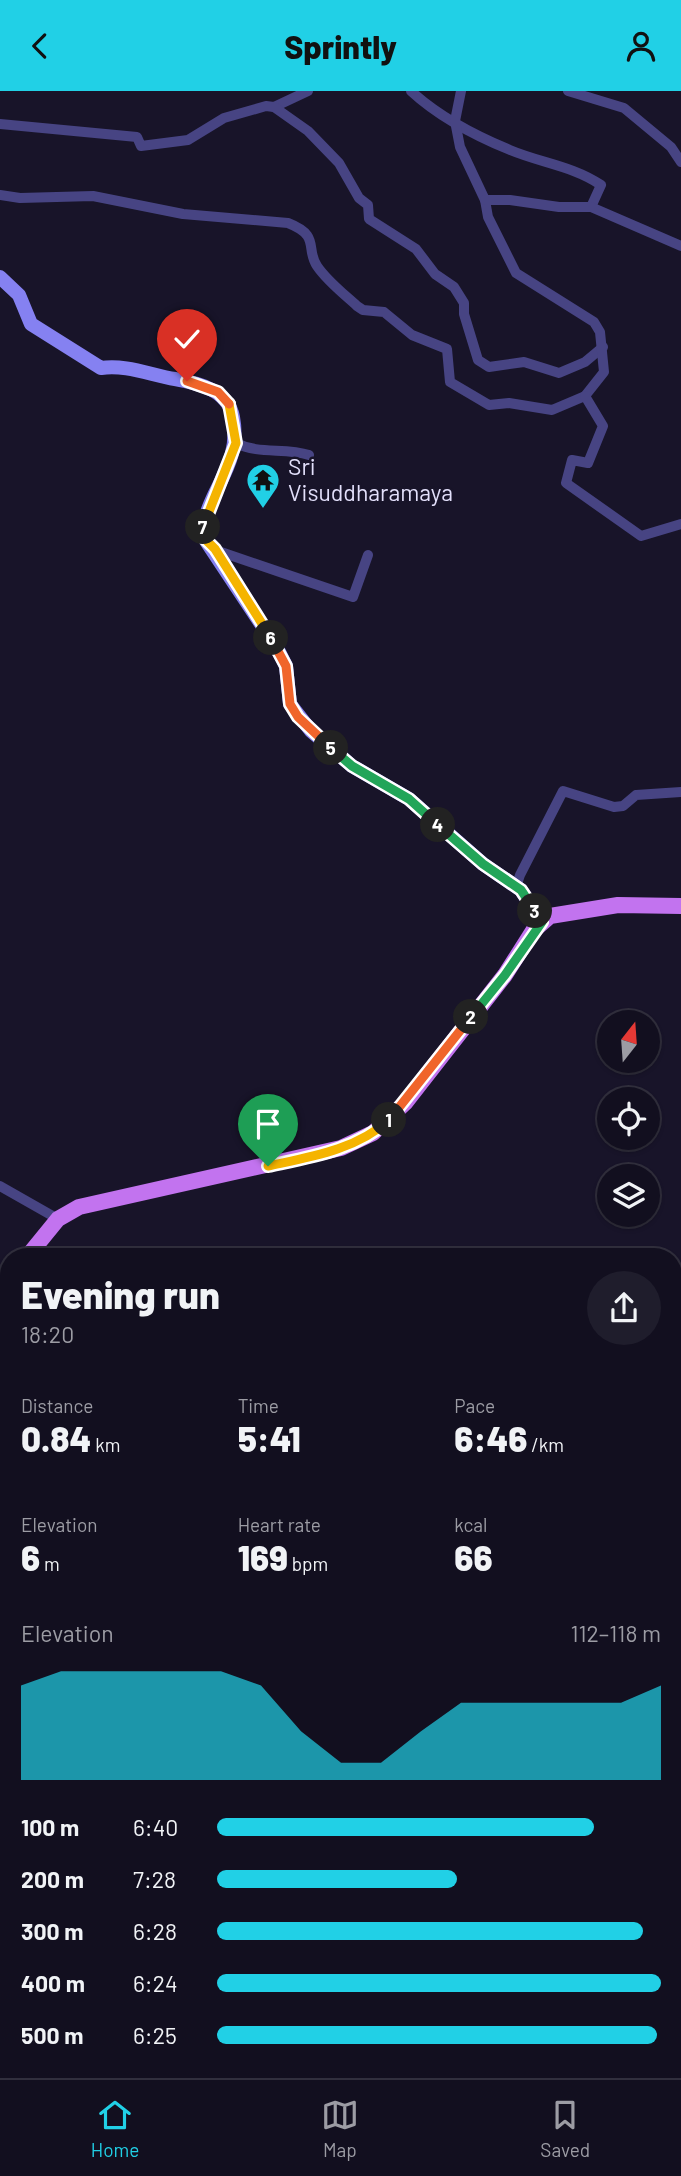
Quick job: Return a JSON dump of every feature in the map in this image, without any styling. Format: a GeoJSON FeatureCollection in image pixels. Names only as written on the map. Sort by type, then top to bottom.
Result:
{"type":"FeatureCollection","features":[{"type":"Feature","properties":{"kind":"main road"},"geometry":{"type":"LineString","coordinates":[[0,277],[19,295],[31,324],[101,368],[114,366],[187,381],[218,392],[231,407],[236,443],[203,521],[204,538],[215,549],[277,647],[286,666],[290,704],[298,717],[352,766],[409,799],[483,864],[521,890],[542,922]]}},
{"type":"Feature","properties":{"kind":"main road"},"geometry":{"type":"LineString","coordinates":[[34,1248],[58,1219],[88,1205],[341,1149],[373,1133],[405,1103],[505,975],[542,922],[550,916],[618,905],[681,906]]}},
{"type":"Feature","properties":{"kind":"street"},"geometry":{"type":"LineString","coordinates":[[274,107],[309,91]]}},
{"type":"Feature","properties":{"kind":"street"},"geometry":{"type":"LineString","coordinates":[[411,91],[429,107],[510,150],[581,171],[601,185],[591,207]]}},
{"type":"Feature","properties":{"kind":"street"},"geometry":{"type":"LineString","coordinates":[[0,195],[20,198],[93,196],[183,213],[288,223],[305,233],[320,270],[357,306],[363,310],[384,312],[412,335],[447,349],[450,382],[481,402],[552,410],[585,396],[604,372],[600,332],[594,322],[516,273],[488,217],[485,200],[460,147],[455,121],[461,91]]}},
{"type":"Feature","properties":{"kind":"street"},"geometry":{"type":"LineString","coordinates":[[568,91],[624,108],[671,147],[681,162]]}},
{"type":"Feature","properties":{"kind":"street"},"geometry":{"type":"LineString","coordinates":[[0,124],[113,133],[137,137],[141,146],[188,140],[224,118],[266,106],[274,107],[308,131],[340,163],[359,198],[368,205],[369,219],[416,249],[435,274],[454,287],[464,303],[464,314],[478,360],[489,367],[524,362],[559,373],[585,362],[603,347]]}},
{"type":"Feature","properties":{"kind":"street"},"geometry":{"type":"LineString","coordinates":[[485,200],[510,200],[559,207],[591,207],[681,246]]}},
{"type":"Feature","properties":{"kind":"street"},"geometry":{"type":"LineString","coordinates":[[585,396],[603,426],[588,463],[572,460],[566,483],[641,536],[681,524]]}},
{"type":"Feature","properties":{"kind":"street"},"geometry":{"type":"LineString","coordinates":[[236,443],[250,450],[296,451],[309,455]]}},
{"type":"Feature","properties":{"kind":"street"},"geometry":{"type":"LineString","coordinates":[[215,549],[353,597],[368,555]]}},
{"type":"Feature","properties":{"kind":"street"},"geometry":{"type":"LineString","coordinates":[[521,890],[517,884],[520,875],[563,790],[614,807],[623,806],[636,795],[681,792]]}},
{"type":"Feature","properties":{"kind":"street"},"geometry":{"type":"LineString","coordinates":[[0,1186],[58,1219]]}},
{"type":"Feature","properties":{"kind":"street"},"geometry":{"type":"LineString","coordinates":[[0,1578],[0,1593]]}},
{"type":"Feature","properties":{"kind":"place","name":"Sri Visuddharamaya"},"geometry":{"type":"Point","coordinates":[263,510]}},
{"type":"Feature","properties":{"kind":"route"},"geometry":{"type":"LineString","coordinates":[[187,381],[218,392],[231,407],[236,443],[232,459],[203,521],[204,538],[215,549],[277,647],[286,666],[290,704],[298,717],[352,766],[409,799],[483,864],[521,890],[542,922],[533,931],[505,975],[405,1103],[387,1122],[373,1133],[341,1149],[268,1166]]}}]}
